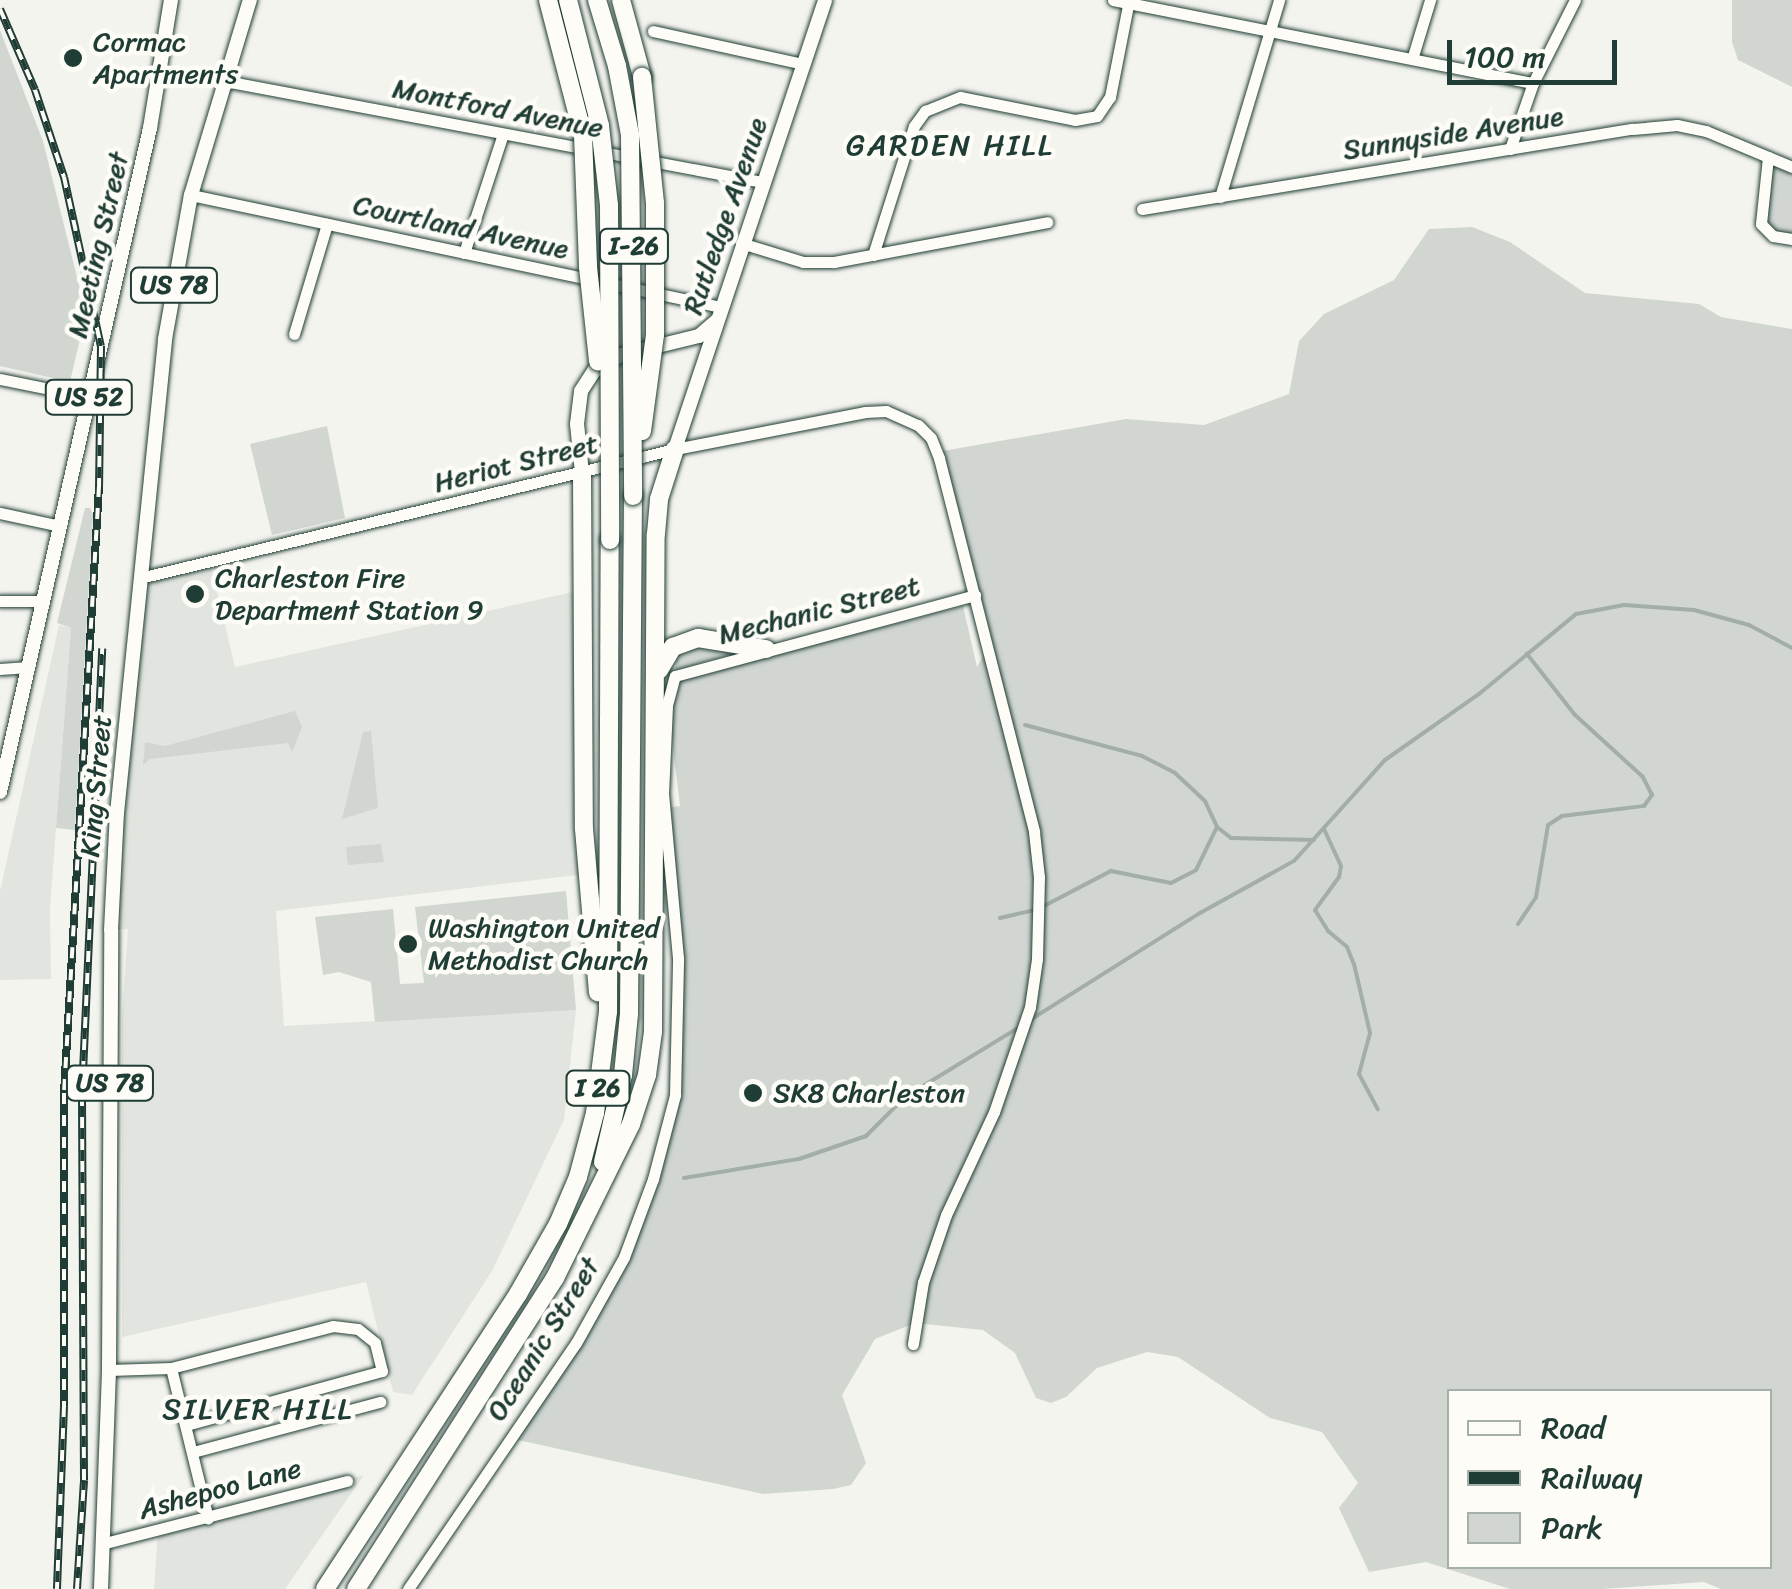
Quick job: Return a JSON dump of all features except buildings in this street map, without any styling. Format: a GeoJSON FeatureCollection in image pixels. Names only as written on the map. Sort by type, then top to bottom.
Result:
{"type":"FeatureCollection","features":[{"type":"Feature","properties":{"kind":"highway"},"geometry":{"type":"LineString","coordinates":[[548,0],[583,135],[588,268],[608,452]]}},
{"type":"Feature","properties":{"kind":"highway","name":"I-26"},"geometry":{"type":"LineString","coordinates":[[568,0],[597,111],[609,205],[610,540]]}},
{"type":"Feature","properties":{"kind":"highway","name":"I-26"},"geometry":{"type":"LineString","coordinates":[[598,0],[617,66],[630,135],[633,535]]}},
{"type":"Feature","properties":{"kind":"highway"},"geometry":{"type":"LineString","coordinates":[[622,0],[642,77],[652,152],[655,334],[633,496]]}},
{"type":"Feature","properties":{"kind":"highway"},"geometry":{"type":"LineString","coordinates":[[589,1211],[631,1124],[651,1053],[666,675],[658,516],[675,449]]}},
{"type":"Feature","properties":{"kind":"highway"},"geometry":{"type":"LineString","coordinates":[[582,473],[584,829],[598,989],[595,1113]]}},
{"type":"Feature","properties":{"kind":"highway","name":"I 26"},"geometry":{"type":"LineString","coordinates":[[356,1589],[487,1390],[555,1278],[589,1211],[624,1074],[630,1014],[633,535]]}},
{"type":"Feature","properties":{"kind":"highway","name":"I 26"},"geometry":{"type":"LineString","coordinates":[[324,1589],[518,1294],[558,1224],[578,1177],[595,1113],[608,1012],[610,540]]}},
{"type":"Feature","properties":{"kind":"highway"},"geometry":{"type":"LineString","coordinates":[[666,675],[672,647],[686,641],[712,639],[766,649]]}},
{"type":"Feature","properties":{"kind":"main road","name":"Meeting Street"},"geometry":{"type":"LineString","coordinates":[[0,792],[150,128],[171,0]]}},
{"type":"Feature","properties":{"kind":"main road","name":"King Street"},"geometry":{"type":"LineString","coordinates":[[101,1589],[106,1544],[109,1370],[111,930],[140,578],[164,339],[190,195],[250,0]]}},
{"type":"Feature","properties":{"kind":"main road","name":"Rutledge Avenue"},"geometry":{"type":"LineString","coordinates":[[675,449],[824,0]]}},
{"type":"Feature","properties":{"kind":"main road"},"geometry":{"type":"LineString","coordinates":[[582,473],[577,424],[580,390],[594,371],[620,355],[699,336],[719,314]]}},
{"type":"Feature","properties":{"kind":"street"},"geometry":{"type":"LineString","coordinates":[[1113,0],[1413,56],[1533,84]]}},
{"type":"Feature","properties":{"kind":"street"},"geometry":{"type":"LineString","coordinates":[[1220,197],[1279,0]]}},
{"type":"Feature","properties":{"kind":"street"},"geometry":{"type":"LineString","coordinates":[[1413,56],[1430,0]]}},
{"type":"Feature","properties":{"kind":"street"},"geometry":{"type":"LineString","coordinates":[[1510,149],[1533,84],[1575,0]]}},
{"type":"Feature","properties":{"kind":"street"},"geometry":{"type":"LineString","coordinates":[[873,254],[914,126],[925,111],[960,97],[1075,120],[1097,116],[1110,96],[1130,2]]}},
{"type":"Feature","properties":{"kind":"street"},"geometry":{"type":"LineString","coordinates":[[654,31],[803,64]]}},
{"type":"Feature","properties":{"kind":"street","name":"Montford Avenue"},"geometry":{"type":"LineString","coordinates":[[225,81],[762,182]]}},
{"type":"Feature","properties":{"kind":"street","name":"Sunnyside Avenue"},"geometry":{"type":"LineString","coordinates":[[1142,209],[1678,125],[1706,131],[1792,167]]}},
{"type":"Feature","properties":{"kind":"street"},"geometry":{"type":"LineString","coordinates":[[464,253],[503,134]]}},
{"type":"Feature","properties":{"kind":"street"},"geometry":{"type":"LineString","coordinates":[[1768,156],[1760,224],[1774,236],[1792,239]]}},
{"type":"Feature","properties":{"kind":"street","name":"Courtland Avenue"},"geometry":{"type":"LineString","coordinates":[[190,195],[464,253],[719,314]]}},
{"type":"Feature","properties":{"kind":"street"},"geometry":{"type":"LineString","coordinates":[[742,242],[803,262],[834,262],[1047,222]]}},
{"type":"Feature","properties":{"kind":"street"},"geometry":{"type":"LineString","coordinates":[[294,334],[327,224]]}},
{"type":"Feature","properties":{"kind":"street"},"geometry":{"type":"LineString","coordinates":[[0,379],[89,397]]}},
{"type":"Feature","properties":{"kind":"street","name":"Heriot Street"},"geometry":{"type":"LineString","coordinates":[[140,578],[675,449],[886,410],[904,416],[931,438],[976,595]]}},
{"type":"Feature","properties":{"kind":"street"},"geometry":{"type":"LineString","coordinates":[[0,513],[60,526]]}},
{"type":"Feature","properties":{"kind":"street"},"geometry":{"type":"LineString","coordinates":[[913,1344],[924,1282],[946,1216],[1014,1062],[1030,1007],[1037,959],[1039,877],[1034,832],[976,595]]}},
{"type":"Feature","properties":{"kind":"street","name":"Mechanic Street"},"geometry":{"type":"LineString","coordinates":[[666,675],[976,595]]}},
{"type":"Feature","properties":{"kind":"street"},"geometry":{"type":"LineString","coordinates":[[0,601],[41,601]]}},
{"type":"Feature","properties":{"kind":"street"},"geometry":{"type":"LineString","coordinates":[[0,670],[29,667]]}},
{"type":"Feature","properties":{"kind":"street","name":"Oceanic Street"},"geometry":{"type":"LineString","coordinates":[[408,1589],[576,1342],[624,1257],[653,1179],[675,1095],[678,958],[663,794],[666,675]]}},
{"type":"Feature","properties":{"kind":"street"},"geometry":{"type":"LineString","coordinates":[[109,1370],[171,1368],[342,1325],[370,1336],[382,1371],[186,1425]]}},
{"type":"Feature","properties":{"kind":"street"},"geometry":{"type":"LineString","coordinates":[[171,1368],[208,1518]]}},
{"type":"Feature","properties":{"kind":"street"},"geometry":{"type":"LineString","coordinates":[[193,1452],[380,1402]]}},
{"type":"Feature","properties":{"kind":"street","name":"Ashepoo Lane"},"geometry":{"type":"LineString","coordinates":[[106,1544],[347,1480]]}},
{"type":"Feature","properties":{"kind":"shaded area"},"geometry":{"type":"Polygon","coordinates":[[[210,562],[235,667],[586,589],[586,874],[276,911],[284,1026],[576,1010],[564,1120],[492,1271],[412,1395],[393,1392],[366,1282],[122,1337],[122,1016],[128,929],[111,930],[142,577],[210,562]]]}},
{"type":"Feature","properties":{"kind":"shaded area"},"geometry":{"type":"Polygon","coordinates":[[[59,625],[71,628],[50,909],[51,979],[0,980],[0,891],[59,625]]]}},
{"type":"Feature","properties":{"kind":"shaded area"},"geometry":{"type":"Polygon","coordinates":[[[364,1475],[285,1589],[154,1589],[158,1533],[364,1475]]]}},
{"type":"Feature","properties":{"kind":"green space"},"geometry":{"type":"Polygon","coordinates":[[[1732,0],[1792,0],[1792,87],[1738,60],[1732,42],[1732,0]]]}},
{"type":"Feature","properties":{"kind":"green space"},"geometry":{"type":"Polygon","coordinates":[[[0,30],[43,141],[86,313],[70,382],[0,366],[0,30]]]}},
{"type":"Feature","properties":{"kind":"green space"},"geometry":{"type":"Polygon","coordinates":[[[1768,157],[1792,167],[1792,239],[1767,232],[1768,157]]]}},
{"type":"Feature","properties":{"kind":"green space"},"geometry":{"type":"Polygon","coordinates":[[[1472,227],[1510,242],[1585,293],[1699,304],[1721,317],[1792,329],[1792,1589],[1721,1589],[1704,1582],[1602,1589],[1510,1589],[1448,1569],[1772,1569],[1772,1389],[1447,1389],[1447,1569],[1426,1562],[1369,1572],[1339,1508],[1358,1483],[1322,1432],[1270,1418],[1178,1357],[1147,1352],[1097,1368],[1066,1397],[1051,1403],[1036,1398],[1015,1353],[983,1330],[915,1323],[875,1339],[842,1395],[866,1463],[851,1485],[833,1489],[763,1494],[509,1438],[576,1343],[624,1257],[675,1095],[678,1023],[664,808],[680,806],[671,731],[674,681],[963,606],[977,667],[989,645],[937,452],[1126,419],[1204,425],[1289,394],[1299,341],[1324,314],[1394,280],[1429,229],[1472,227]]]}},
{"type":"Feature","properties":{"kind":"green space"},"geometry":{"type":"Polygon","coordinates":[[[327,426],[345,518],[272,535],[250,444],[327,426]]]}},
{"type":"Feature","properties":{"kind":"green space"},"geometry":{"type":"Polygon","coordinates":[[[85,508],[90,508],[93,515],[75,830],[56,828],[71,628],[57,623],[85,508]]]}},
{"type":"Feature","properties":{"kind":"green space"},"geometry":{"type":"Polygon","coordinates":[[[699,644],[743,651],[676,670],[675,652],[699,644]]]}},
{"type":"Feature","properties":{"kind":"green space"},"geometry":{"type":"Polygon","coordinates":[[[295,711],[302,727],[292,752],[288,743],[150,759],[143,765],[145,742],[165,746],[295,711]]]}},
{"type":"Feature","properties":{"kind":"green space"},"geometry":{"type":"Polygon","coordinates":[[[371,731],[378,808],[342,819],[363,732],[371,731]]]}},
{"type":"Feature","properties":{"kind":"green space"},"geometry":{"type":"Polygon","coordinates":[[[381,844],[384,862],[348,865],[346,847],[381,844]]]}},
{"type":"Feature","properties":{"kind":"green space"},"geometry":{"type":"Polygon","coordinates":[[[566,891],[576,1010],[375,1022],[371,982],[339,972],[323,975],[315,917],[393,909],[400,984],[424,983],[415,907],[566,891]]]}},
{"type":"Feature","properties":{"kind":"waterway"},"geometry":{"type":"LineString","coordinates":[[1030,1020],[1200,913],[1294,861],[1385,760],[1479,694],[1576,614],[1624,605],[1694,610],[1749,625],[1792,648]]}},
{"type":"Feature","properties":{"kind":"waterway"},"geometry":{"type":"LineString","coordinates":[[1518,924],[1536,897],[1548,825],[1562,816],[1644,806],[1652,795],[1643,777],[1575,715],[1527,654]]}},
{"type":"Feature","properties":{"kind":"waterway"},"geometry":{"type":"LineString","coordinates":[[1025,725],[1142,756],[1175,773],[1205,801],[1217,827],[1231,838],[1314,840]]}},
{"type":"Feature","properties":{"kind":"waterway"},"geometry":{"type":"LineString","coordinates":[[1042,907],[1111,871],[1171,883],[1196,870],[1217,827]]}},
{"type":"Feature","properties":{"kind":"waterway"},"geometry":{"type":"LineString","coordinates":[[1324,829],[1341,866],[1339,877],[1315,910],[1328,931],[1347,947],[1354,964],[1370,1033],[1359,1074],[1378,1109]]}},
{"type":"Feature","properties":{"kind":"waterway"},"geometry":{"type":"LineString","coordinates":[[1000,918],[1034,910]]}},
{"type":"Feature","properties":{"kind":"waterway"},"geometry":{"type":"LineString","coordinates":[[684,1178],[799,1159],[866,1136],[905,1097],[1018,1028]]}},
{"type":"Feature","properties":{"kind":"railway"},"geometry":{"type":"LineString","coordinates":[[0,9],[35,90],[64,177],[101,346],[99,486],[64,1093],[64,1406],[57,1589]]}},
{"type":"Feature","properties":{"kind":"railway"},"geometry":{"type":"LineString","coordinates":[[77,1589],[84,1480],[82,1094],[102,648]]}},
{"type":"Feature","properties":{"kind":"place","name":"Cormac Apartments"},"geometry":{"type":"Point","coordinates":[73,58]}},
{"type":"Feature","properties":{"kind":"place","name":"Charleston Fire Department Station 9"},"geometry":{"type":"Point","coordinates":[195,594]}},
{"type":"Feature","properties":{"kind":"place","name":"Washington United Methodist Church"},"geometry":{"type":"Point","coordinates":[408,944]}},
{"type":"Feature","properties":{"kind":"place","name":"SK8 Charleston"},"geometry":{"type":"Point","coordinates":[753,1093]}},
{"type":"Feature","properties":{"kind":"district","name":"GARDEN HILL"},"geometry":{"type":"Point","coordinates":[950,145]}},
{"type":"Feature","properties":{"kind":"district","name":"SILVER HILL"},"geometry":{"type":"Point","coordinates":[258,1409]}}]}
